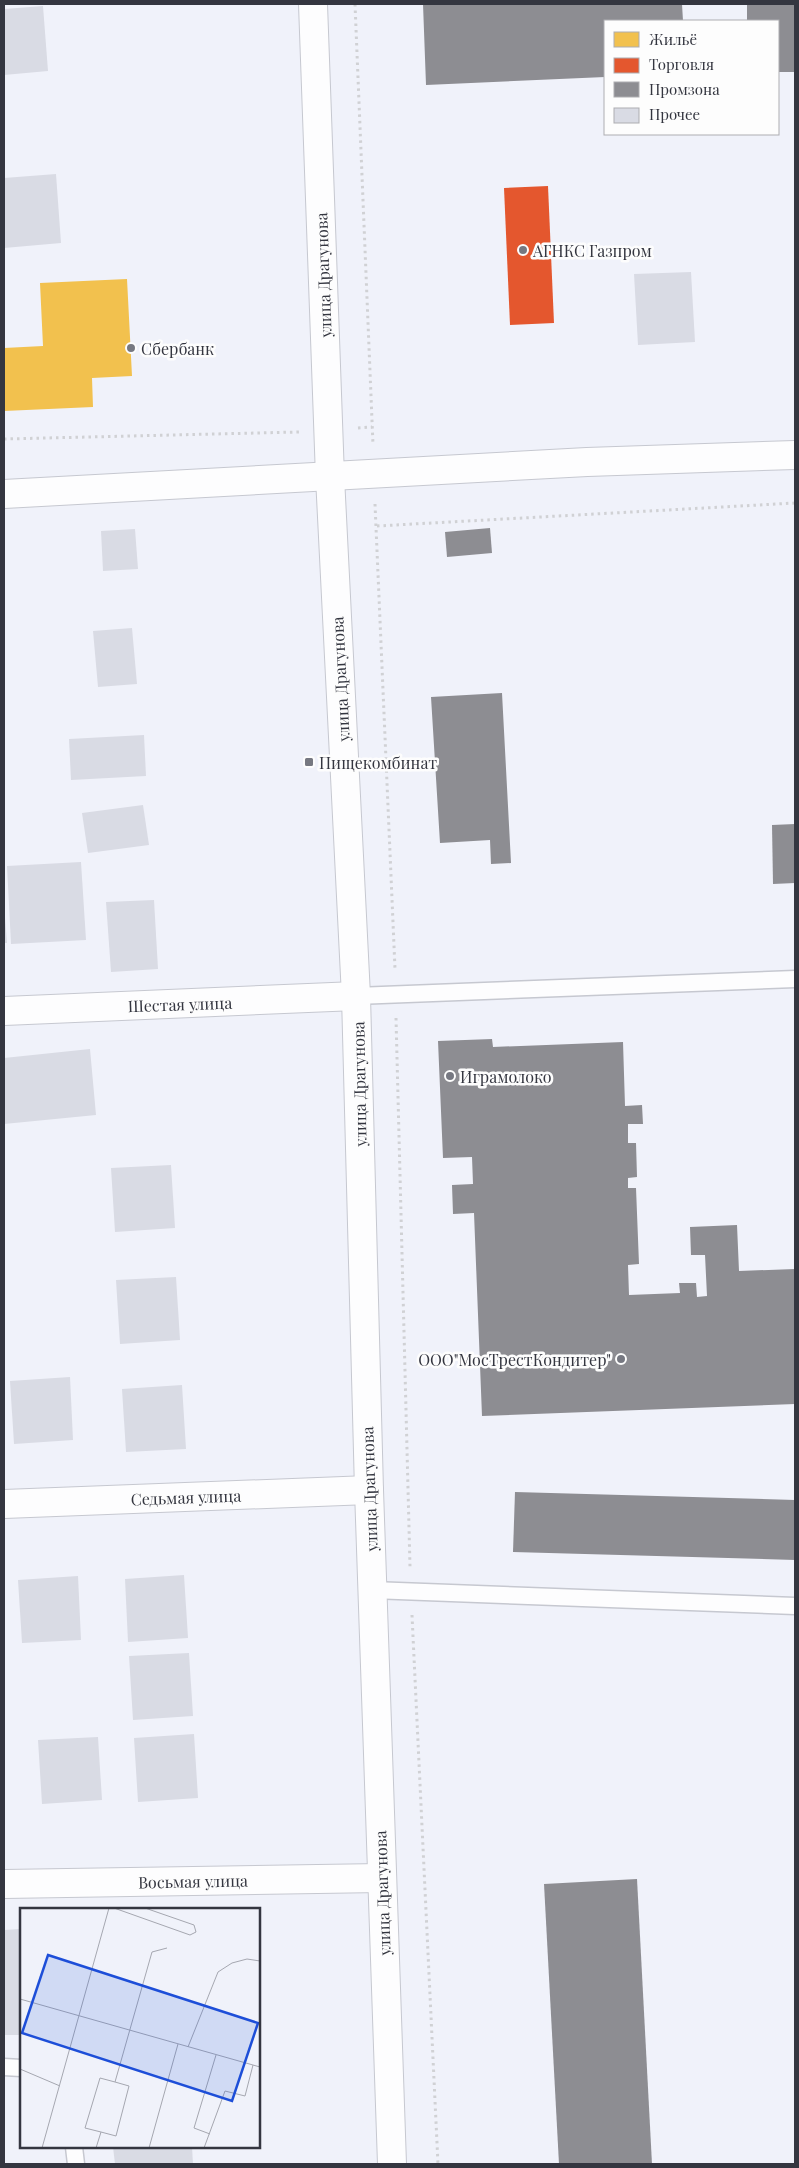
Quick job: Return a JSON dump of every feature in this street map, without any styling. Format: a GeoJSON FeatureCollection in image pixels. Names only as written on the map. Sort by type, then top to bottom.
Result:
{"type":"FeatureCollection","features":[{"type":"Feature","properties":{"kind":"main road","name":"улица Драгунова"},"geometry":{"type":"LineString","coordinates":[[312,4],[330,477],[356,996],[372,1590],[392,2164]]}},
{"type":"Feature","properties":{"kind":"main road"},"geometry":{"type":"LineString","coordinates":[[4,494],[587,462],[795,455]]}},
{"type":"Feature","properties":{"kind":"main road","name":"Шестая улица"},"geometry":{"type":"LineString","coordinates":[[4,1011],[356,996]]}},
{"type":"Feature","properties":{"kind":"main road","name":"Седьмая улица"},"geometry":{"type":"LineString","coordinates":[[4,1504],[369,1490]]}},
{"type":"Feature","properties":{"kind":"main road","name":"Восьмая улица"},"geometry":{"type":"LineString","coordinates":[[4,1884],[381,1878]]}},
{"type":"Feature","properties":{"kind":"lane"},"geometry":{"type":"LineString","coordinates":[[356,996],[795,979]]}},
{"type":"Feature","properties":{"kind":"lane"},"geometry":{"type":"LineString","coordinates":[[372,1590],[411,1593],[795,1606]]}},
{"type":"Feature","properties":{"kind":"lane"},"geometry":{"type":"LineString","coordinates":[[4,2067],[20,2068]]}},
{"type":"Feature","properties":{"kind":"lane"},"geometry":{"type":"LineString","coordinates":[[74,2148],[76,2164]]}},
{"type":"Feature","properties":{"kind":"path"},"geometry":{"type":"LineString","coordinates":[[354,4],[396,994],[411,1593],[438,2164]]}},
{"type":"Feature","properties":{"kind":"path"},"geometry":{"type":"LineString","coordinates":[[4,439],[329,431],[372,427]]}},
{"type":"Feature","properties":{"kind":"path"},"geometry":{"type":"LineString","coordinates":[[377,526],[795,503]]}},
{"type":"Feature","properties":{"kind":"building: Жильё"},"geometry":{"type":"Polygon","coordinates":[[[127,279],[132,376],[92,378],[93,407],[4,411],[4,348],[43,346],[40,283],[127,279]]]}},
{"type":"Feature","properties":{"kind":"building: Торговля"},"geometry":{"type":"Polygon","coordinates":[[[548,186],[554,323],[510,325],[504,188],[548,186]]]}},
{"type":"Feature","properties":{"kind":"building: Промзона"},"geometry":{"type":"Polygon","coordinates":[[[423,4],[682,4],[683,20],[604,20],[604,77],[426,85],[423,4]]]}},
{"type":"Feature","properties":{"kind":"building: Промзона"},"geometry":{"type":"Polygon","coordinates":[[[747,4],[795,4],[795,72],[779,72],[779,20],[747,20],[747,4]]]}},
{"type":"Feature","properties":{"kind":"building: Промзона"},"geometry":{"type":"Polygon","coordinates":[[[490,528],[492,553],[447,557],[445,532],[490,528]]]}},
{"type":"Feature","properties":{"kind":"building: Промзона"},"geometry":{"type":"Polygon","coordinates":[[[502,693],[511,863],[491,864],[490,840],[440,843],[431,697],[502,693]]]}},
{"type":"Feature","properties":{"kind":"building: Промзона"},"geometry":{"type":"Polygon","coordinates":[[[795,824],[795,883],[773,884],[772,825],[795,824]]]}},
{"type":"Feature","properties":{"kind":"building: Промзона"},"geometry":{"type":"Polygon","coordinates":[[[492,1039],[493,1047],[623,1042],[625,1106],[642,1105],[643,1124],[628,1124],[628,1143],[636,1143],[637,1177],[628,1178],[628,1188],[636,1188],[639,1264],[628,1265],[629,1295],[680,1293],[679,1283],[696,1283],[697,1297],[707,1296],[705,1255],[691,1255],[690,1227],[737,1225],[739,1271],[795,1269],[795,1404],[482,1416],[474,1213],[453,1214],[452,1185],[473,1184],[472,1157],[443,1158],[438,1041],[492,1039]]]}},
{"type":"Feature","properties":{"kind":"building: Промзона"},"geometry":{"type":"Polygon","coordinates":[[[515,1492],[795,1500],[795,1560],[513,1552],[515,1492]]]}},
{"type":"Feature","properties":{"kind":"building: Промзона"},"geometry":{"type":"Polygon","coordinates":[[[637,1879],[652,2164],[559,2164],[544,1884],[637,1879]]]}},
{"type":"Feature","properties":{"kind":"building: Прочее"},"geometry":{"type":"Polygon","coordinates":[[[43,6],[48,71],[4,75],[4,9],[43,6]]]}},
{"type":"Feature","properties":{"kind":"building: Прочее"},"geometry":{"type":"Polygon","coordinates":[[[56,174],[61,243],[4,248],[4,178],[56,174]]]}},
{"type":"Feature","properties":{"kind":"building: Прочее"},"geometry":{"type":"Polygon","coordinates":[[[691,272],[695,342],[638,345],[634,274],[691,272]]]}},
{"type":"Feature","properties":{"kind":"building: Прочее"},"geometry":{"type":"Polygon","coordinates":[[[135,529],[138,569],[103,571],[101,531],[135,529]]]}},
{"type":"Feature","properties":{"kind":"building: Прочее"},"geometry":{"type":"Polygon","coordinates":[[[132,628],[137,684],[98,687],[93,631],[132,628]]]}},
{"type":"Feature","properties":{"kind":"building: Прочее"},"geometry":{"type":"Polygon","coordinates":[[[144,735],[146,776],[71,780],[69,739],[144,735]]]}},
{"type":"Feature","properties":{"kind":"building: Прочее"},"geometry":{"type":"Polygon","coordinates":[[[143,805],[149,845],[88,853],[82,813],[143,805]]]}},
{"type":"Feature","properties":{"kind":"building: Прочее"},"geometry":{"type":"Polygon","coordinates":[[[81,862],[86,940],[11,944],[7,866],[81,862]]]}},
{"type":"Feature","properties":{"kind":"building: Прочее"},"geometry":{"type":"Polygon","coordinates":[[[154,900],[158,969],[111,972],[106,902],[154,900]]]}},
{"type":"Feature","properties":{"kind":"building: Прочее"},"geometry":{"type":"Polygon","coordinates":[[[5,917],[7,943],[4,943],[5,917]]]}},
{"type":"Feature","properties":{"kind":"building: Прочее"},"geometry":{"type":"Polygon","coordinates":[[[90,1049],[96,1115],[4,1124],[4,1058],[90,1049]]]}},
{"type":"Feature","properties":{"kind":"building: Прочее"},"geometry":{"type":"Polygon","coordinates":[[[171,1165],[175,1228],[115,1232],[111,1168],[171,1165]]]}},
{"type":"Feature","properties":{"kind":"building: Прочее"},"geometry":{"type":"Polygon","coordinates":[[[176,1277],[180,1340],[120,1344],[116,1280],[176,1277]]]}},
{"type":"Feature","properties":{"kind":"building: Прочее"},"geometry":{"type":"Polygon","coordinates":[[[70,1377],[73,1440],[14,1444],[10,1381],[70,1377]]]}},
{"type":"Feature","properties":{"kind":"building: Прочее"},"geometry":{"type":"Polygon","coordinates":[[[182,1385],[186,1449],[126,1452],[122,1389],[182,1385]]]}},
{"type":"Feature","properties":{"kind":"building: Прочее"},"geometry":{"type":"Polygon","coordinates":[[[184,1575],[188,1638],[128,1642],[125,1579],[184,1575]]]}},
{"type":"Feature","properties":{"kind":"building: Прочее"},"geometry":{"type":"Polygon","coordinates":[[[78,1576],[81,1640],[22,1643],[18,1580],[78,1576]]]}},
{"type":"Feature","properties":{"kind":"building: Прочее"},"geometry":{"type":"Polygon","coordinates":[[[189,1653],[193,1716],[133,1720],[129,1656],[189,1653]]]}},
{"type":"Feature","properties":{"kind":"building: Прочее"},"geometry":{"type":"Polygon","coordinates":[[[194,1734],[198,1798],[138,1802],[134,1738],[194,1734]]]}},
{"type":"Feature","properties":{"kind":"building: Прочее"},"geometry":{"type":"Polygon","coordinates":[[[98,1737],[102,1800],[42,1804],[38,1740],[98,1737]]]}},
{"type":"Feature","properties":{"kind":"building: Прочее"},"geometry":{"type":"Polygon","coordinates":[[[20,1929],[20,2035],[4,2035],[4,1930],[20,1929]]]}},
{"type":"Feature","properties":{"kind":"building: Прочее"},"geometry":{"type":"Polygon","coordinates":[[[113,2148],[192,2148],[193,2164],[115,2164],[113,2148]]]}},
{"type":"Feature","properties":{"kind":"place","name":"АГНКС Газпром"},"geometry":{"type":"Point","coordinates":[523,250]}},
{"type":"Feature","properties":{"kind":"place","name":"Сбербанк"},"geometry":{"type":"Point","coordinates":[131,348]}},
{"type":"Feature","properties":{"kind":"place","name":"Пищекомбинат"},"geometry":{"type":"Point","coordinates":[309,762]}},
{"type":"Feature","properties":{"kind":"place","name":"Играмолоко"},"geometry":{"type":"Point","coordinates":[450,1076]}},
{"type":"Feature","properties":{"kind":"place","name":"ООО\"МосТрестКондитер\""},"geometry":{"type":"Point","coordinates":[621,1359]}}]}
